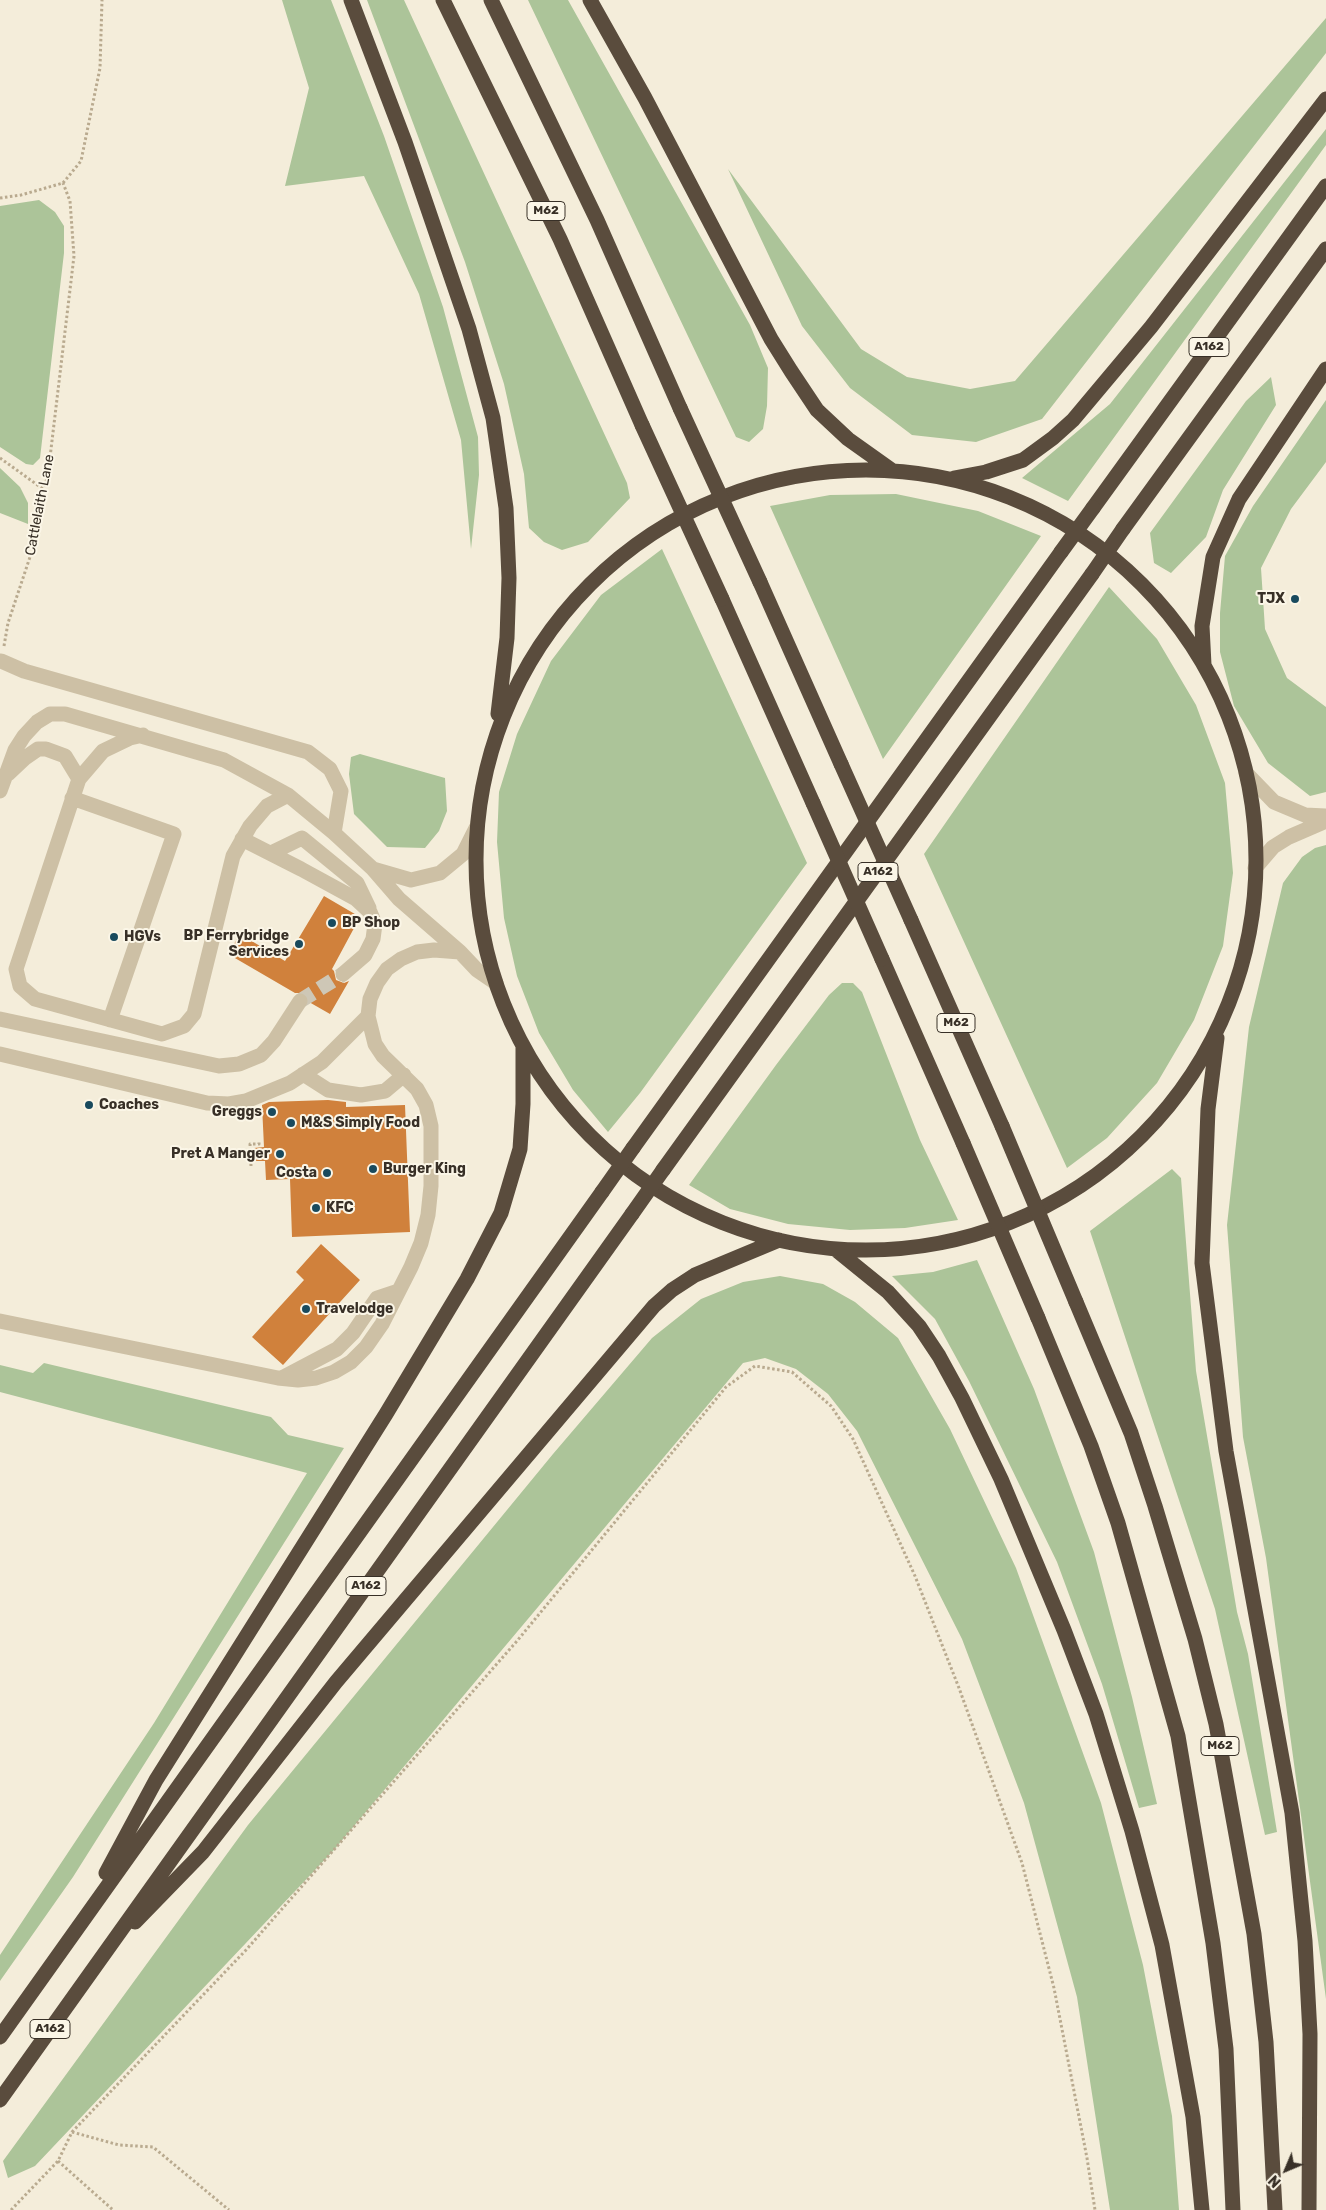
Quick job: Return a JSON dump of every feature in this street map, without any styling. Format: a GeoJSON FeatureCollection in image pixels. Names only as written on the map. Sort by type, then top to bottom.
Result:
{"type":"FeatureCollection","features":[{"type":"Feature","properties":{"kind":"highway"},"geometry":{"type":"LineString","coordinates":[[351,0],[405,142],[469,329],[493,418],[506,508],[509,578],[507,638],[496,733]]}},
{"type":"Feature","properties":{"kind":"highway","name":"M62"},"geometry":{"type":"LineString","coordinates":[[444,0],[560,239],[642,425],[722,599],[963,1143],[1091,1446],[1118,1523],[1178,1736],[1213,1943],[1226,2049],[1234,2210]]}},
{"type":"Feature","properties":{"kind":"highway","name":"M62"},"geometry":{"type":"LineString","coordinates":[[491,0],[597,220],[911,920],[1002,1126],[1131,1433],[1195,1639],[1216,1724],[1254,1934],[1266,2042],[1275,2210]]}},
{"type":"Feature","properties":{"kind":"highway"},"geometry":{"type":"LineString","coordinates":[[590,0],[645,98],[790,372],[824,416],[848,439],[893,470]]}},
{"type":"Feature","properties":{"kind":"highway"},"geometry":{"type":"LineString","coordinates":[[950,479],[986,472],[1023,460],[1053,438],[1073,420],[1151,327],[1326,99]]}},
{"type":"Feature","properties":{"kind":"highway","name":"A162"},"geometry":{"type":"LineString","coordinates":[[0,2037],[633,1148],[1326,186]]}},
{"type":"Feature","properties":{"kind":"highway","name":"A162"},"geometry":{"type":"LineString","coordinates":[[0,2100],[663,1170],[1326,249]]}},
{"type":"Feature","properties":{"kind":"highway"},"geometry":{"type":"LineString","coordinates":[[1204,665],[1202,626],[1213,556],[1239,499],[1326,369]]}},
{"type":"Feature","properties":{"kind":"highway"},"geometry":{"type":"LineString","coordinates":[[836,470],[893,470],[950,479],[1022,502],[1056,519],[1088,539],[1118,562],[1145,588],[1170,616],[1204,665],[1228,716],[1246,773],[1255,834],[1255,868],[1249,934],[1237,981],[1219,1027],[1190,1077],[1165,1110],[1118,1158],[1070,1193],[1021,1218],[987,1231],[944,1242],[890,1249],[835,1249],[779,1240],[733,1227],[690,1208],[649,1184],[619,1161],[578,1122],[548,1086],[523,1046],[496,983],[483,938],[478,902],[475,865],[476,828],[487,764],[496,733],[513,690],[531,659],[562,614],[592,580],[627,550],[664,525],[704,504],[747,488],[791,476],[836,470]]}},
{"type":"Feature","properties":{"kind":"highway"},"geometry":{"type":"LineString","coordinates":[[1219,1027],[1208,1109],[1202,1263],[1226,1451],[1292,1813],[1306,1941],[1310,2025],[1309,2210]]}},
{"type":"Feature","properties":{"kind":"highway"},"geometry":{"type":"LineString","coordinates":[[74,1932],[156,1780],[386,1414],[467,1278],[501,1213],[520,1149],[523,1104],[523,1046]]}},
{"type":"Feature","properties":{"kind":"highway"},"geometry":{"type":"LineString","coordinates":[[100,1958],[203,1852],[336,1682],[654,1306],[672,1290],[695,1275],[779,1240]]}},
{"type":"Feature","properties":{"kind":"highway"},"geometry":{"type":"LineString","coordinates":[[835,1249],[888,1292],[918,1326],[939,1356],[962,1398],[1001,1479],[1064,1630],[1096,1714],[1113,1768],[1132,1831],[1162,1945],[1193,2117],[1202,2210]]}},
{"type":"Feature","properties":{"kind":"street"},"geometry":{"type":"LineString","coordinates":[[1,661],[24,671],[308,752],[330,769],[341,792],[334,833]]}},
{"type":"Feature","properties":{"kind":"street"},"geometry":{"type":"LineString","coordinates":[[2,785],[15,750],[24,736],[37,722],[50,714],[65,714],[144,735],[224,760],[288,795],[334,833],[373,869],[399,900],[460,952],[477,970],[496,983]]}},
{"type":"Feature","properties":{"kind":"street"},"geometry":{"type":"LineString","coordinates":[[144,735],[130,738],[104,751],[78,779],[16,969],[20,986],[35,999],[162,1034],[184,1026],[194,1014],[233,856],[250,826],[267,806],[288,795]]}},
{"type":"Feature","properties":{"kind":"street"},"geometry":{"type":"LineString","coordinates":[[2,785],[25,758],[38,749],[46,749],[64,756],[78,779]]}},
{"type":"Feature","properties":{"kind":"street"},"geometry":{"type":"LineString","coordinates":[[1246,773],[1274,802],[1305,815],[1326,816]]}},
{"type":"Feature","properties":{"kind":"street"},"geometry":{"type":"LineString","coordinates":[[72,798],[174,834],[110,1020]]}},
{"type":"Feature","properties":{"kind":"street"},"geometry":{"type":"LineString","coordinates":[[1255,868],[1273,847],[1295,834],[1326,821]]}},
{"type":"Feature","properties":{"kind":"street"},"geometry":{"type":"LineString","coordinates":[[373,869],[411,880],[440,872],[463,854],[476,828]]}},
{"type":"Feature","properties":{"kind":"street"},"geometry":{"type":"LineString","coordinates":[[271,854],[302,838],[357,883],[376,924],[373,939],[366,955],[343,974]]}},
{"type":"Feature","properties":{"kind":"street"},"geometry":{"type":"LineString","coordinates":[[242,839],[356,900],[370,912]]}},
{"type":"Feature","properties":{"kind":"street"},"geometry":{"type":"LineString","coordinates":[[0,1321],[298,1380],[316,1378],[334,1372],[351,1362],[366,1347],[382,1324],[421,1243],[428,1215],[431,1186],[430,1126],[426,1105],[416,1089],[383,1056],[375,1044],[368,1016],[370,999],[377,983],[387,969],[401,959],[417,952],[434,950],[460,952]]}},
{"type":"Feature","properties":{"kind":"street"},"geometry":{"type":"LineString","coordinates":[[0,1019],[219,1066],[239,1064],[260,1055],[274,1042],[300,1001]]}},
{"type":"Feature","properties":{"kind":"street"},"geometry":{"type":"LineString","coordinates":[[0,1054],[208,1103],[228,1104],[246,1101],[290,1083],[322,1062],[368,1016]]}},
{"type":"Feature","properties":{"kind":"street"},"geometry":{"type":"LineString","coordinates":[[303,1074],[328,1090],[361,1095],[385,1091],[404,1075]]}},
{"type":"Feature","properties":{"kind":"path"},"geometry":{"type":"LineString","coordinates":[[0,198],[21,195],[62,183],[81,161],[100,68],[102,0]]}},
{"type":"Feature","properties":{"kind":"path","name":"Cattlelaith Lane"},"geometry":{"type":"LineString","coordinates":[[1,661],[8,624],[35,542],[48,466],[74,256],[70,201],[62,183]]}},
{"type":"Feature","properties":{"kind":"path"},"geometry":{"type":"LineString","coordinates":[[0,458],[43,489]]}},
{"type":"Feature","properties":{"kind":"path"},"geometry":{"type":"LineString","coordinates":[[251,1166],[250,1144],[259,1144],[259,1140]]}},
{"type":"Feature","properties":{"kind":"path"},"geometry":{"type":"LineString","coordinates":[[246,1156],[252,1156]]}},
{"type":"Feature","properties":{"kind":"path"},"geometry":{"type":"LineString","coordinates":[[11,2210],[58,2161],[72,2132],[246,1950],[516,1641],[726,1387],[756,1366],[792,1372],[831,1406],[853,1439],[915,1576],[959,1688],[1022,1863],[1054,1988],[1088,2158],[1095,2210]]}},
{"type":"Feature","properties":{"kind":"path"},"geometry":{"type":"LineString","coordinates":[[72,2132],[118,2145],[153,2147],[229,2210]]}},
{"type":"Feature","properties":{"kind":"path"},"geometry":{"type":"LineString","coordinates":[[58,2161],[113,2210]]}},
{"type":"Feature","properties":{"kind":"green space"},"geometry":{"type":"Polygon","coordinates":[[[282,0],[331,0],[384,136],[443,307],[478,437],[479,475],[471,549],[461,440],[419,294],[364,176],[285,186],[309,88],[282,0]]]}},
{"type":"Feature","properties":{"kind":"green space"},"geometry":{"type":"Polygon","coordinates":[[[367,0],[404,0],[627,483],[630,498],[588,542],[562,550],[544,542],[529,528],[524,474],[504,384],[465,262],[367,0]]]}},
{"type":"Feature","properties":{"kind":"green space"},"geometry":{"type":"Polygon","coordinates":[[[528,0],[568,0],[750,325],[768,368],[767,406],[763,429],[749,442],[736,437],[528,0]]]}},
{"type":"Feature","properties":{"kind":"green space"},"geometry":{"type":"Polygon","coordinates":[[[1326,18],[1326,53],[1042,419],[976,442],[912,435],[850,388],[802,326],[728,169],[861,349],[907,377],[970,389],[1015,381],[1326,18]]]}},
{"type":"Feature","properties":{"kind":"green space"},"geometry":{"type":"Polygon","coordinates":[[[1326,129],[1326,145],[1068,501],[1022,478],[1110,404],[1326,129]]]}},
{"type":"Feature","properties":{"kind":"green space"},"geometry":{"type":"Polygon","coordinates":[[[39,200],[55,212],[64,226],[64,253],[40,458],[33,465],[26,464],[0,447],[0,206],[39,200]]]}},
{"type":"Feature","properties":{"kind":"green space"},"geometry":{"type":"Polygon","coordinates":[[[1271,377],[1276,405],[1223,490],[1206,537],[1171,573],[1154,563],[1150,533],[1246,401],[1271,377]]]}},
{"type":"Feature","properties":{"kind":"green space"},"geometry":{"type":"Polygon","coordinates":[[[1326,400],[1326,462],[1291,509],[1261,568],[1265,629],[1287,678],[1326,707],[1326,792],[1310,796],[1268,763],[1234,706],[1220,652],[1220,613],[1225,556],[1253,506],[1326,400]]]}},
{"type":"Feature","properties":{"kind":"green space"},"geometry":{"type":"Polygon","coordinates":[[[0,468],[20,487],[28,503],[28,524],[0,513],[0,468]]]}},
{"type":"Feature","properties":{"kind":"green space"},"geometry":{"type":"Polygon","coordinates":[[[896,494],[978,511],[1041,536],[883,759],[770,506],[830,495],[896,494]]]}},
{"type":"Feature","properties":{"kind":"green space"},"geometry":{"type":"Polygon","coordinates":[[[662,549],[807,863],[640,1093],[608,1132],[573,1090],[539,1033],[517,976],[504,918],[497,842],[499,792],[517,734],[551,661],[601,595],[662,549]]]}},
{"type":"Feature","properties":{"kind":"green space"},"geometry":{"type":"Polygon","coordinates":[[[1109,587],[1157,639],[1196,705],[1225,783],[1233,873],[1223,946],[1194,1020],[1157,1083],[1107,1138],[1067,1168],[924,854],[1109,587]]]}},
{"type":"Feature","properties":{"kind":"green space"},"geometry":{"type":"Polygon","coordinates":[[[360,754],[445,778],[447,811],[439,831],[425,848],[387,847],[354,814],[349,774],[351,757],[360,754]]]}},
{"type":"Feature","properties":{"kind":"green space"},"geometry":{"type":"Polygon","coordinates":[[[1326,845],[1326,1999],[1266,1558],[1243,1437],[1227,1225],[1249,1027],[1283,883],[1302,857],[1315,848],[1326,845]]]}},
{"type":"Feature","properties":{"kind":"green space"},"geometry":{"type":"Polygon","coordinates":[[[842,983],[853,983],[862,992],[920,1140],[958,1220],[905,1228],[850,1230],[788,1224],[730,1209],[689,1185],[829,995],[842,983]]]}},
{"type":"Feature","properties":{"kind":"green space"},"geometry":{"type":"Polygon","coordinates":[[[1172,1169],[1181,1178],[1196,1371],[1237,1612],[1248,1654],[1277,1832],[1265,1835],[1215,1609],[1090,1231],[1172,1169]]]}},
{"type":"Feature","properties":{"kind":"green space"},"geometry":{"type":"Polygon","coordinates":[[[977,1260],[1034,1389],[1094,1552],[1132,1697],[1157,1804],[1139,1808],[1102,1684],[1057,1562],[969,1381],[935,1319],[892,1276],[933,1272],[977,1260]]]}},
{"type":"Feature","properties":{"kind":"green space"},"geometry":{"type":"Polygon","coordinates":[[[780,1276],[823,1284],[855,1302],[898,1338],[950,1429],[1016,1568],[1101,1803],[1143,1965],[1172,2116],[1179,2210],[1110,2210],[1077,1997],[1024,1803],[962,1639],[857,1431],[828,1394],[796,1369],[765,1358],[743,1363],[333,1851],[35,2166],[8,2178],[3,2161],[248,1825],[553,1454],[652,1338],[701,1299],[743,1282],[780,1276]]]}},
{"type":"Feature","properties":{"kind":"green space"},"geometry":{"type":"Polygon","coordinates":[[[44,1363],[271,1417],[288,1435],[344,1448],[73,1877],[0,1981],[0,1955],[154,1723],[307,1473],[0,1392],[0,1365],[33,1373],[44,1363]]]}},
{"type":"Feature","properties":{"kind":"building"},"geometry":{"type":"Polygon","coordinates":[[[324,896],[360,917],[332,969],[336,980],[344,983],[349,981],[330,1014],[309,1002],[305,993],[295,993],[228,954],[240,934],[285,961],[324,896]]]}},
{"type":"Feature","properties":{"kind":"building"},"geometry":{"type":"Polygon","coordinates":[[[328,1100],[346,1102],[346,1107],[405,1105],[410,1232],[292,1237],[290,1179],[266,1180],[265,1161],[254,1161],[254,1148],[264,1147],[262,1105],[269,1102],[328,1100]]]}},
{"type":"Feature","properties":{"kind":"building","name":"Travelodge"},"geometry":{"type":"Polygon","coordinates":[[[321,1244],[360,1280],[283,1365],[252,1337],[304,1280],[296,1272],[321,1244]]]}},
{"type":"Feature","properties":{"kind":"tunnel"},"geometry":{"type":"LineString","coordinates":[[300,1001],[343,974]]}},
{"type":"Feature","properties":{"kind":"place","name":"TJX"},"geometry":{"type":"Point","coordinates":[1295,599]}},
{"type":"Feature","properties":{"kind":"place","name":"BP Shop"},"geometry":{"type":"Point","coordinates":[332,923]}},
{"type":"Feature","properties":{"kind":"place","name":"HGVs"},"geometry":{"type":"Point","coordinates":[114,937]}},
{"type":"Feature","properties":{"kind":"place","name":"BP Ferrybridge Services"},"geometry":{"type":"Point","coordinates":[299,944]}},
{"type":"Feature","properties":{"kind":"place","name":"Coaches"},"geometry":{"type":"Point","coordinates":[89,1105]}},
{"type":"Feature","properties":{"kind":"place","name":"Greggs"},"geometry":{"type":"Point","coordinates":[272,1112]}},
{"type":"Feature","properties":{"kind":"place","name":"M&S Simply Food"},"geometry":{"type":"Point","coordinates":[291,1123]}},
{"type":"Feature","properties":{"kind":"place","name":"Pret A Manger"},"geometry":{"type":"Point","coordinates":[280,1154]}},
{"type":"Feature","properties":{"kind":"place","name":"Burger King"},"geometry":{"type":"Point","coordinates":[373,1169]}},
{"type":"Feature","properties":{"kind":"place","name":"Costa"},"geometry":{"type":"Point","coordinates":[327,1173]}},
{"type":"Feature","properties":{"kind":"place","name":"KFC"},"geometry":{"type":"Point","coordinates":[316,1208]}},
{"type":"Feature","properties":{"kind":"place","name":"Travelodge"},"geometry":{"type":"Point","coordinates":[306,1309]}}]}
